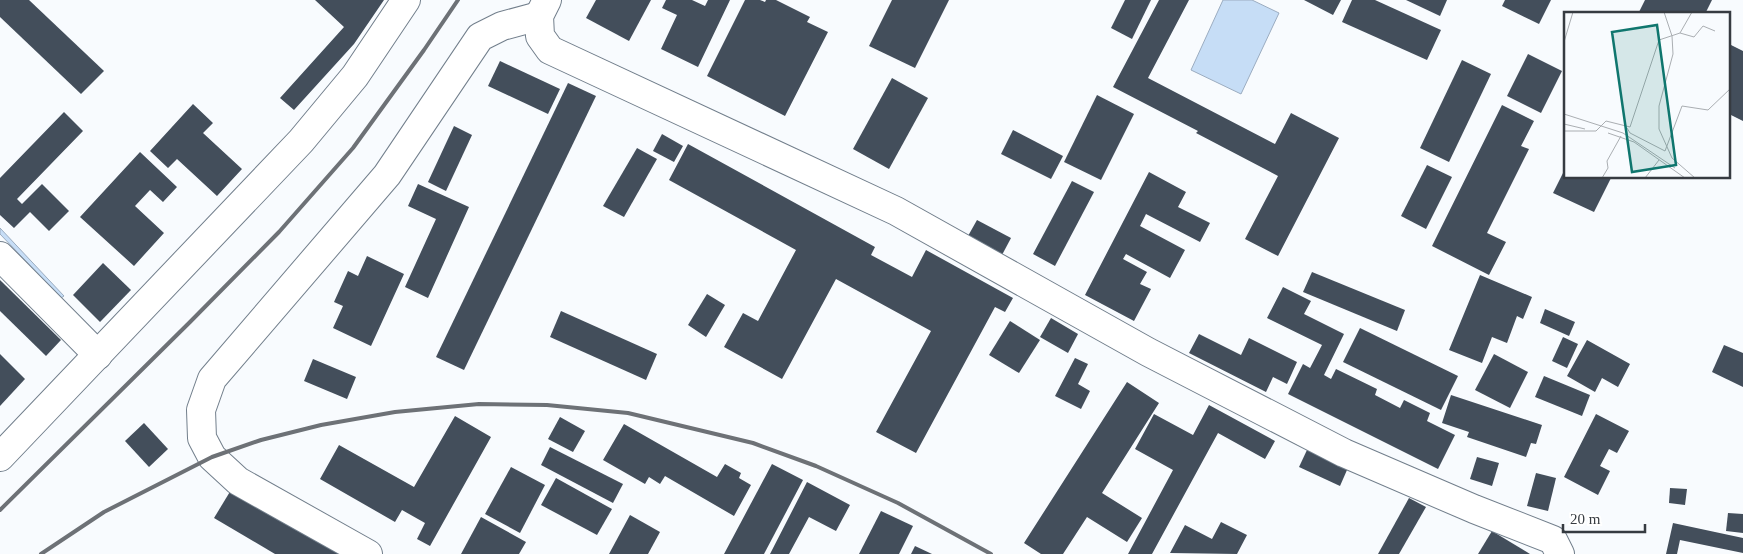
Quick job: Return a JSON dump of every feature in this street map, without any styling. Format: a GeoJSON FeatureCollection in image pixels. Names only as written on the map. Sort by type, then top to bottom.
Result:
{"type":"FeatureCollection","features":[{"type":"Feature","properties":{"kind":"street"},"geometry":{"type":"LineString","coordinates":[[0,457],[301,141],[355,76],[406,0]]}},
{"type":"Feature","properties":{"kind":"street"},"geometry":{"type":"LineString","coordinates":[[368,554],[238,481],[212,457],[202,438],[201,410],[212,379],[387,175],[480,37],[543,8],[540,36],[550,50],[896,211],[1148,352],[1344,453],[1474,509],[1553,540],[1560,554]]}},
{"type":"Feature","properties":{"kind":"street"},"geometry":{"type":"LineString","coordinates":[[0,256],[98,355]]}},
{"type":"Feature","properties":{"kind":"water"},"geometry":{"type":"Polygon","coordinates":[[[1223,0],[1252,0],[1279,13],[1241,94],[1191,70],[1223,0]]]}},
{"type":"Feature","properties":{"kind":"water"},"geometry":{"type":"Polygon","coordinates":[[[0,228],[64,296],[61,298],[0,234],[0,228]]]}},
{"type":"Feature","properties":{"kind":"building"},"geometry":{"type":"Polygon","coordinates":[[[0,0],[29,0],[104,71],[81,94],[0,17],[0,0]]]}},
{"type":"Feature","properties":{"kind":"building"},"geometry":{"type":"Polygon","coordinates":[[[315,0],[384,0],[354,44],[294,110],[280,98],[344,27],[315,0]]]}},
{"type":"Feature","properties":{"kind":"building"},"geometry":{"type":"Polygon","coordinates":[[[596,0],[651,0],[629,41],[586,18],[596,0]]]}},
{"type":"Feature","properties":{"kind":"building"},"geometry":{"type":"Polygon","coordinates":[[[666,0],[692,0],[705,6],[708,0],[730,0],[698,67],[661,49],[677,15],[662,8],[666,0]]]}},
{"type":"Feature","properties":{"kind":"building"},"geometry":{"type":"Polygon","coordinates":[[[745,0],[765,2],[766,0],[776,0],[810,17],[807,22],[828,32],[785,116],[707,76],[745,0]]]}},
{"type":"Feature","properties":{"kind":"building"},"geometry":{"type":"Polygon","coordinates":[[[892,0],[949,0],[915,68],[869,46],[892,0]]]}},
{"type":"Feature","properties":{"kind":"building"},"geometry":{"type":"Polygon","coordinates":[[[1125,0],[1151,0],[1132,39],[1111,28],[1125,0]]]}},
{"type":"Feature","properties":{"kind":"building"},"geometry":{"type":"Polygon","coordinates":[[[1159,0],[1189,0],[1148,78],[1275,144],[1291,113],[1339,138],[1278,256],[1245,239],[1278,176],[1196,133],[1198,131],[1113,87],[1159,0]]]}},
{"type":"Feature","properties":{"kind":"building"},"geometry":{"type":"Polygon","coordinates":[[[1304,0],[1341,0],[1333,15],[1304,0]]]}},
{"type":"Feature","properties":{"kind":"building"},"geometry":{"type":"Polygon","coordinates":[[[1352,0],[1375,0],[1441,30],[1427,60],[1342,22],[1352,0]]]}},
{"type":"Feature","properties":{"kind":"building"},"geometry":{"type":"Polygon","coordinates":[[[1406,0],[1447,0],[1440,16],[1406,0]]]}},
{"type":"Feature","properties":{"kind":"building"},"geometry":{"type":"Polygon","coordinates":[[[1505,0],[1551,0],[1539,24],[1502,6],[1505,0]]]}},
{"type":"Feature","properties":{"kind":"building"},"geometry":{"type":"Polygon","coordinates":[[[1645,0],[1712,0],[1706,12],[1639,12],[1645,0]]]}},
{"type":"Feature","properties":{"kind":"building"},"geometry":{"type":"Polygon","coordinates":[[[1730,44],[1743,51],[1743,121],[1730,114],[1730,44]]]}},
{"type":"Feature","properties":{"kind":"building"},"geometry":{"type":"Polygon","coordinates":[[[1528,54],[1562,71],[1541,113],[1507,96],[1528,54]]]}},
{"type":"Feature","properties":{"kind":"building"},"geometry":{"type":"Polygon","coordinates":[[[1462,60],[1491,74],[1449,162],[1420,148],[1462,60]]]}},
{"type":"Feature","properties":{"kind":"building"},"geometry":{"type":"Polygon","coordinates":[[[500,61],[560,89],[548,114],[488,86],[500,61]]]}},
{"type":"Feature","properties":{"kind":"building"},"geometry":{"type":"Polygon","coordinates":[[[892,78],[928,98],[889,169],[853,149],[892,78]]]}},
{"type":"Feature","properties":{"kind":"building"},"geometry":{"type":"Polygon","coordinates":[[[568,83],[596,96],[464,370],[436,357],[568,83]]]}},
{"type":"Feature","properties":{"kind":"building"},"geometry":{"type":"Polygon","coordinates":[[[1097,95],[1134,114],[1101,180],[1064,162],[1097,95]]]}},
{"type":"Feature","properties":{"kind":"building"},"geometry":{"type":"Polygon","coordinates":[[[193,104],[213,123],[203,133],[242,169],[217,196],[177,159],[168,168],[150,151],[193,104]]]}},
{"type":"Feature","properties":{"kind":"building"},"geometry":{"type":"Polygon","coordinates":[[[1502,105],[1534,121],[1521,146],[1529,149],[1487,233],[1506,242],[1489,275],[1432,246],[1502,105]]]}},
{"type":"Feature","properties":{"kind":"building"},"geometry":{"type":"Polygon","coordinates":[[[64,112],[83,131],[17,199],[22,204],[42,184],[69,211],[49,231],[30,212],[14,228],[0,215],[0,178],[64,112]]]}},
{"type":"Feature","properties":{"kind":"building"},"geometry":{"type":"Polygon","coordinates":[[[454,126],[472,135],[446,191],[428,182],[454,126]]]}},
{"type":"Feature","properties":{"kind":"building"},"geometry":{"type":"Polygon","coordinates":[[[1013,130],[1063,156],[1051,179],[1001,154],[1013,130]]]}},
{"type":"Feature","properties":{"kind":"building"},"geometry":{"type":"Polygon","coordinates":[[[662,134],[683,146],[674,162],[653,151],[662,134]]]}},
{"type":"Feature","properties":{"kind":"building"},"geometry":{"type":"Polygon","coordinates":[[[688,144],[875,247],[871,255],[912,277],[926,250],[1013,298],[1005,312],[995,307],[916,453],[876,432],[931,331],[836,279],[782,379],[724,347],[743,313],[758,321],[796,250],[669,180],[688,144]]]}},
{"type":"Feature","properties":{"kind":"building"},"geometry":{"type":"Polygon","coordinates":[[[637,148],[657,159],[624,217],[603,206],[637,148]]]}},
{"type":"Feature","properties":{"kind":"building"},"geometry":{"type":"Polygon","coordinates":[[[140,152],[177,187],[163,202],[150,190],[135,206],[164,233],[134,266],[80,217],[140,152]]]}},
{"type":"Feature","properties":{"kind":"building"},"geometry":{"type":"Polygon","coordinates":[[[1427,165],[1452,177],[1426,229],[1401,216],[1427,165]]]}},
{"type":"Feature","properties":{"kind":"building"},"geometry":{"type":"Polygon","coordinates":[[[1564,171],[1564,179],[1610,179],[1594,212],[1553,193],[1564,171]]]}},
{"type":"Feature","properties":{"kind":"building"},"geometry":{"type":"Polygon","coordinates":[[[1149,172],[1186,192],[1178,207],[1210,223],[1200,242],[1146,214],[1140,226],[1185,250],[1170,278],[1126,254],[1123,259],[1147,272],[1140,284],[1151,289],[1134,321],[1085,295],[1149,172]]]}},
{"type":"Feature","properties":{"kind":"building"},"geometry":{"type":"Polygon","coordinates":[[[1072,181],[1094,192],[1055,266],[1033,254],[1072,181]]]}},
{"type":"Feature","properties":{"kind":"building"},"geometry":{"type":"Polygon","coordinates":[[[418,184],[469,207],[428,298],[405,287],[436,219],[408,206],[418,184]]]}},
{"type":"Feature","properties":{"kind":"building"},"geometry":{"type":"Polygon","coordinates":[[[977,220],[1011,238],[1002,255],[968,236],[977,220]]]}},
{"type":"Feature","properties":{"kind":"building"},"geometry":{"type":"Polygon","coordinates":[[[367,256],[404,274],[371,346],[333,328],[343,306],[334,302],[348,271],[358,276],[367,256]]]}},
{"type":"Feature","properties":{"kind":"building"},"geometry":{"type":"Polygon","coordinates":[[[103,263],[131,290],[100,322],[73,295],[103,263]]]}},
{"type":"Feature","properties":{"kind":"building"},"geometry":{"type":"Polygon","coordinates":[[[1312,272],[1405,310],[1397,331],[1303,292],[1312,272]]]}},
{"type":"Feature","properties":{"kind":"building"},"geometry":{"type":"Polygon","coordinates":[[[1480,275],[1532,297],[1523,319],[1517,316],[1507,343],[1492,337],[1482,363],[1449,350],[1480,275]]]}},
{"type":"Feature","properties":{"kind":"building"},"geometry":{"type":"Polygon","coordinates":[[[0,280],[61,340],[46,356],[0,311],[0,280]]]}},
{"type":"Feature","properties":{"kind":"building"},"geometry":{"type":"Polygon","coordinates":[[[1283,287],[1311,301],[1304,314],[1344,334],[1324,375],[1331,379],[1336,369],[1377,389],[1375,395],[1400,408],[1404,400],[1430,413],[1427,421],[1455,435],[1438,469],[1288,394],[1303,364],[1310,368],[1322,345],[1267,318],[1283,287]]]}},
{"type":"Feature","properties":{"kind":"building"},"geometry":{"type":"Polygon","coordinates":[[[707,294],[725,305],[706,337],[688,325],[707,294]]]}},
{"type":"Feature","properties":{"kind":"building"},"geometry":{"type":"Polygon","coordinates":[[[1545,309],[1575,322],[1569,336],[1540,323],[1545,309]]]}},
{"type":"Feature","properties":{"kind":"building"},"geometry":{"type":"Polygon","coordinates":[[[561,311],[657,354],[646,380],[550,337],[561,311]]]}},
{"type":"Feature","properties":{"kind":"building"},"geometry":{"type":"Polygon","coordinates":[[[1051,318],[1078,334],[1068,353],[1040,337],[1051,318]]]}},
{"type":"Feature","properties":{"kind":"building"},"geometry":{"type":"Polygon","coordinates":[[[1010,321],[1040,340],[1019,373],[989,355],[1010,321]]]}},
{"type":"Feature","properties":{"kind":"building"},"geometry":{"type":"Polygon","coordinates":[[[1360,328],[1458,376],[1441,410],[1343,362],[1360,328]]]}},
{"type":"Feature","properties":{"kind":"building"},"geometry":{"type":"Polygon","coordinates":[[[1199,334],[1241,355],[1249,338],[1297,362],[1287,384],[1273,377],[1266,392],[1189,353],[1199,334]]]}},
{"type":"Feature","properties":{"kind":"building"},"geometry":{"type":"Polygon","coordinates":[[[1563,337],[1578,344],[1567,368],[1552,361],[1563,337]]]}},
{"type":"Feature","properties":{"kind":"building"},"geometry":{"type":"Polygon","coordinates":[[[1587,340],[1630,364],[1618,387],[1602,378],[1595,392],[1567,376],[1587,340]]]}},
{"type":"Feature","properties":{"kind":"building"},"geometry":{"type":"Polygon","coordinates":[[[1724,345],[1743,353],[1743,387],[1712,372],[1724,345]]]}},
{"type":"Feature","properties":{"kind":"building"},"geometry":{"type":"Polygon","coordinates":[[[0,354],[25,379],[0,406],[0,354]]]}},
{"type":"Feature","properties":{"kind":"building"},"geometry":{"type":"Polygon","coordinates":[[[1494,354],[1528,372],[1510,408],[1475,390],[1494,354]]]}},
{"type":"Feature","properties":{"kind":"building"},"geometry":{"type":"Polygon","coordinates":[[[1075,358],[1088,364],[1078,384],[1090,391],[1081,409],[1055,396],[1075,358]]]}},
{"type":"Feature","properties":{"kind":"building"},"geometry":{"type":"Polygon","coordinates":[[[313,359],[356,377],[347,399],[304,381],[313,359]]]}},
{"type":"Feature","properties":{"kind":"building"},"geometry":{"type":"Polygon","coordinates":[[[1544,376],[1590,395],[1582,416],[1535,397],[1544,376]]]}},
{"type":"Feature","properties":{"kind":"building"},"geometry":{"type":"Polygon","coordinates":[[[1127,382],[1159,403],[1102,493],[1142,518],[1127,542],[1087,517],[1063,554],[1041,554],[1024,543],[1127,382]]]}},
{"type":"Feature","properties":{"kind":"building"},"geometry":{"type":"Polygon","coordinates":[[[1451,395],[1542,425],[1536,444],[1531,443],[1526,457],[1467,437],[1469,432],[1442,423],[1451,395]]]}},
{"type":"Feature","properties":{"kind":"building"},"geometry":{"type":"Polygon","coordinates":[[[1209,405],[1275,441],[1265,459],[1218,433],[1152,554],[1128,554],[1173,470],[1135,449],[1154,414],[1193,435],[1209,405]]]}},
{"type":"Feature","properties":{"kind":"building"},"geometry":{"type":"Polygon","coordinates":[[[1596,414],[1629,431],[1617,453],[1609,449],[1600,466],[1610,471],[1598,495],[1564,477],[1596,414]]]}},
{"type":"Feature","properties":{"kind":"building"},"geometry":{"type":"Polygon","coordinates":[[[455,416],[491,437],[430,546],[417,539],[425,523],[402,510],[395,522],[320,479],[339,445],[414,487],[455,416]]]}},
{"type":"Feature","properties":{"kind":"building"},"geometry":{"type":"Polygon","coordinates":[[[560,417],[585,431],[573,452],[548,439],[560,417]]]}},
{"type":"Feature","properties":{"kind":"building"},"geometry":{"type":"Polygon","coordinates":[[[144,423],[168,449],[149,467],[125,441],[144,423]]]}},
{"type":"Feature","properties":{"kind":"building"},"geometry":{"type":"Polygon","coordinates":[[[624,424],[717,477],[725,464],[741,473],[739,478],[751,485],[734,516],[665,476],[660,484],[649,477],[645,484],[603,460],[624,424]]]}},
{"type":"Feature","properties":{"kind":"building"},"geometry":{"type":"Polygon","coordinates":[[[550,447],[623,484],[613,503],[541,465],[550,447]]]}},
{"type":"Feature","properties":{"kind":"building"},"geometry":{"type":"Polygon","coordinates":[[[1307,450],[1347,470],[1340,486],[1299,467],[1307,450]]]}},
{"type":"Feature","properties":{"kind":"building"},"geometry":{"type":"Polygon","coordinates":[[[1477,457],[1499,463],[1492,486],[1470,479],[1477,457]]]}},
{"type":"Feature","properties":{"kind":"building"},"geometry":{"type":"Polygon","coordinates":[[[772,464],[803,480],[764,554],[724,554],[772,464]]]}},
{"type":"Feature","properties":{"kind":"building"},"geometry":{"type":"Polygon","coordinates":[[[511,467],[545,485],[520,533],[485,514],[511,467]]]}},
{"type":"Feature","properties":{"kind":"building"},"geometry":{"type":"Polygon","coordinates":[[[1536,473],[1556,478],[1548,511],[1527,506],[1536,473]]]}},
{"type":"Feature","properties":{"kind":"building"},"geometry":{"type":"Polygon","coordinates":[[[556,478],[612,509],[597,535],[541,505],[556,478]]]}},
{"type":"Feature","properties":{"kind":"building"},"geometry":{"type":"Polygon","coordinates":[[[807,482],[850,505],[836,531],[809,517],[789,554],[770,554],[807,482]]]}},
{"type":"Feature","properties":{"kind":"building"},"geometry":{"type":"Polygon","coordinates":[[[1670,488],[1687,489],[1685,505],[1669,503],[1670,488]]]}},
{"type":"Feature","properties":{"kind":"building"},"geometry":{"type":"Polygon","coordinates":[[[231,490],[340,554],[275,554],[214,518],[231,490]]]}},
{"type":"Feature","properties":{"kind":"building"},"geometry":{"type":"Polygon","coordinates":[[[1409,498],[1426,507],[1399,554],[1378,554],[1409,498]]]}},
{"type":"Feature","properties":{"kind":"building"},"geometry":{"type":"Polygon","coordinates":[[[881,511],[913,526],[899,554],[859,554],[881,511]]]}},
{"type":"Feature","properties":{"kind":"building"},"geometry":{"type":"Polygon","coordinates":[[[1728,513],[1743,514],[1743,533],[1726,531],[1728,513]]]}},
{"type":"Feature","properties":{"kind":"building"},"geometry":{"type":"Polygon","coordinates":[[[630,515],[660,532],[648,554],[609,554],[630,515]]]}},
{"type":"Feature","properties":{"kind":"building"},"geometry":{"type":"Polygon","coordinates":[[[481,517],[526,542],[519,554],[461,554],[481,517]]]}},
{"type":"Feature","properties":{"kind":"building"},"geometry":{"type":"Polygon","coordinates":[[[1221,522],[1247,535],[1237,554],[1170,553],[1185,525],[1212,539],[1221,522]]]}},
{"type":"Feature","properties":{"kind":"building"},"geometry":{"type":"Polygon","coordinates":[[[1673,523],[1743,538],[1743,553],[1680,540],[1677,554],[1666,554],[1673,523]]]}},
{"type":"Feature","properties":{"kind":"building"},"geometry":{"type":"Polygon","coordinates":[[[1492,531],[1530,554],[1478,554],[1492,531]]]}},
{"type":"Feature","properties":{"kind":"building"},"geometry":{"type":"Polygon","coordinates":[[[915,546],[932,554],[911,554],[915,546]]]}},
{"type":"Feature","properties":{"kind":"railway"},"geometry":{"type":"LineString","coordinates":[[0,510],[279,232],[353,148],[458,0]]}},
{"type":"Feature","properties":{"kind":"railway"},"geometry":{"type":"LineString","coordinates":[[41,554],[104,512],[212,457],[261,440],[321,425],[395,412],[479,404],[547,405],[628,413],[753,443],[816,466],[898,503],[991,554]]}}]}
